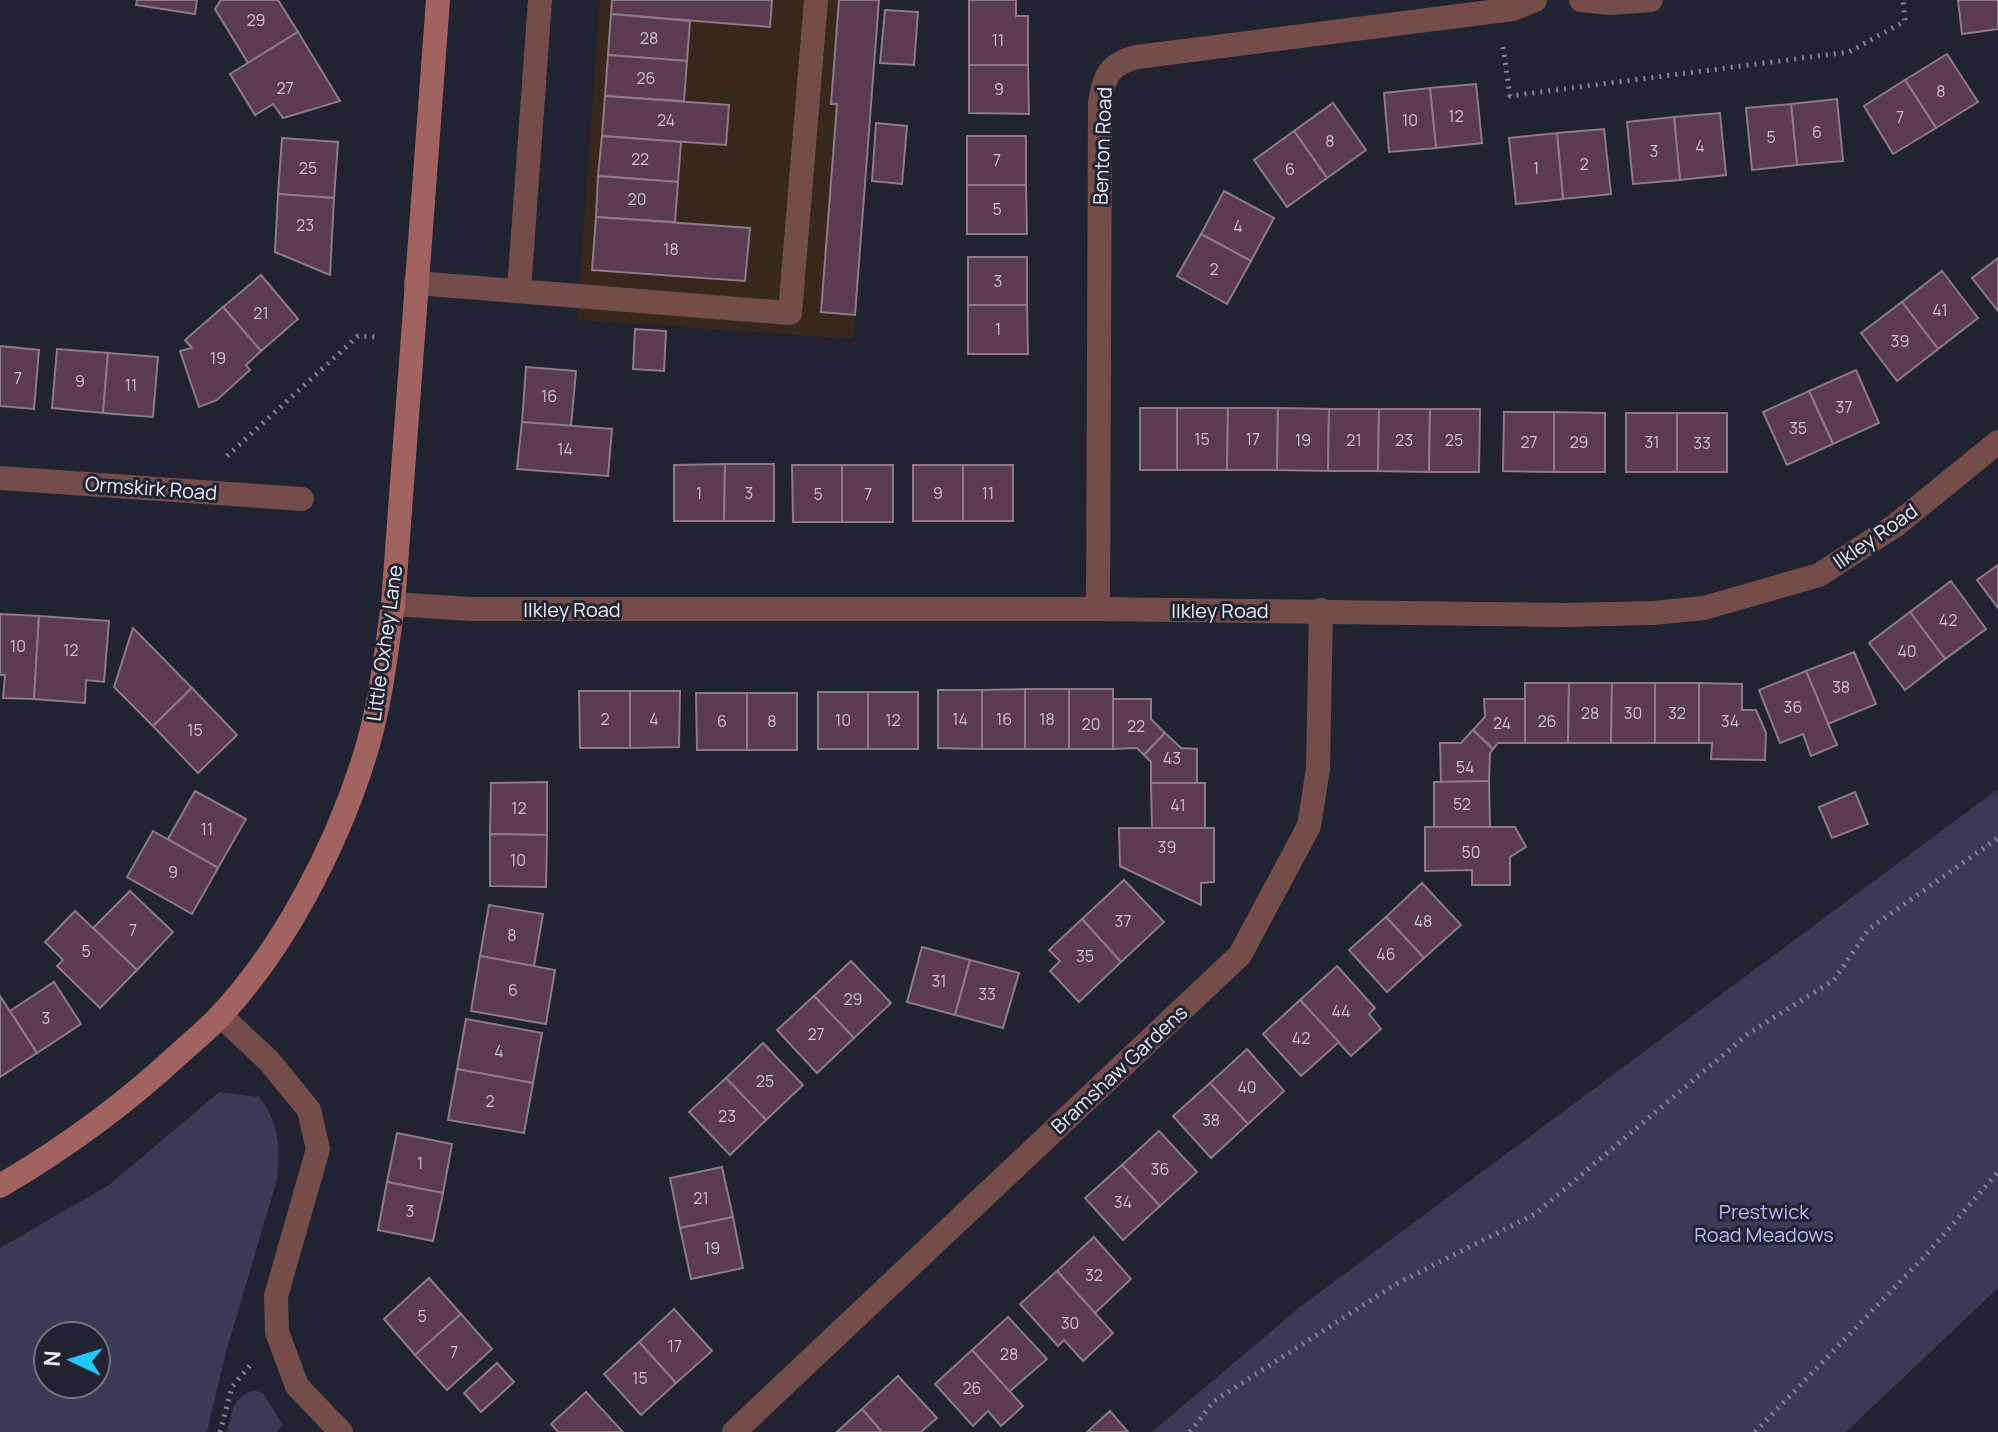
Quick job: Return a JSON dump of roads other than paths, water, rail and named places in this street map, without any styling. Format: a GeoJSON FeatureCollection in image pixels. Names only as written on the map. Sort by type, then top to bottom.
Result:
{"type":"FeatureCollection","features":[{"type":"Feature","properties":{"kind":"main road","name":"Little Oxhey Lane"},"geometry":{"type":"LineString","coordinates":[[0,1186],[39,1163],[133,1096],[221,1016],[277,943],[323,862],[364,759],[382,682],[393,604],[438,0]]}},
{"type":"Feature","properties":{"kind":"street"},"geometry":{"type":"LineString","coordinates":[[519,290],[540,0]]}},
{"type":"Feature","properties":{"kind":"street"},"geometry":{"type":"LineString","coordinates":[[416,283],[790,313],[816,0]]}},
{"type":"Feature","properties":{"kind":"street","name":"Benton Road"},"geometry":{"type":"LineString","coordinates":[[1098,609],[1100,102],[1104,79],[1124,60],[1137,57],[1513,9],[1535,0]]}},
{"type":"Feature","properties":{"kind":"street"},"geometry":{"type":"LineString","coordinates":[[1581,0],[1611,3],[1651,0]]}},
{"type":"Feature","properties":{"kind":"street","name":"Ilkley Road"},"geometry":{"type":"LineString","coordinates":[[393,604],[471,609],[1321,610],[1565,615],[1653,613],[1704,608],[1819,575],[1896,525],[1998,442]]}},
{"type":"Feature","properties":{"kind":"street","name":"Ormskirk Road"},"geometry":{"type":"LineString","coordinates":[[0,478],[302,499]]}},
{"type":"Feature","properties":{"kind":"street","name":"Bramshaw Gardens"},"geometry":{"type":"LineString","coordinates":[[734,1432],[1240,955],[1309,826],[1318,769],[1321,610]]}},
{"type":"Feature","properties":{"kind":"street"},"geometry":{"type":"LineString","coordinates":[[221,1016],[269,1061],[309,1110],[318,1149],[276,1296],[277,1332],[297,1386],[341,1432]]}},
{"type":"Feature","properties":{"kind":"park label","name":"Prestwick Road Meadows"},"geometry":{"type":"Point","coordinates":[1764,1222]}}]}
